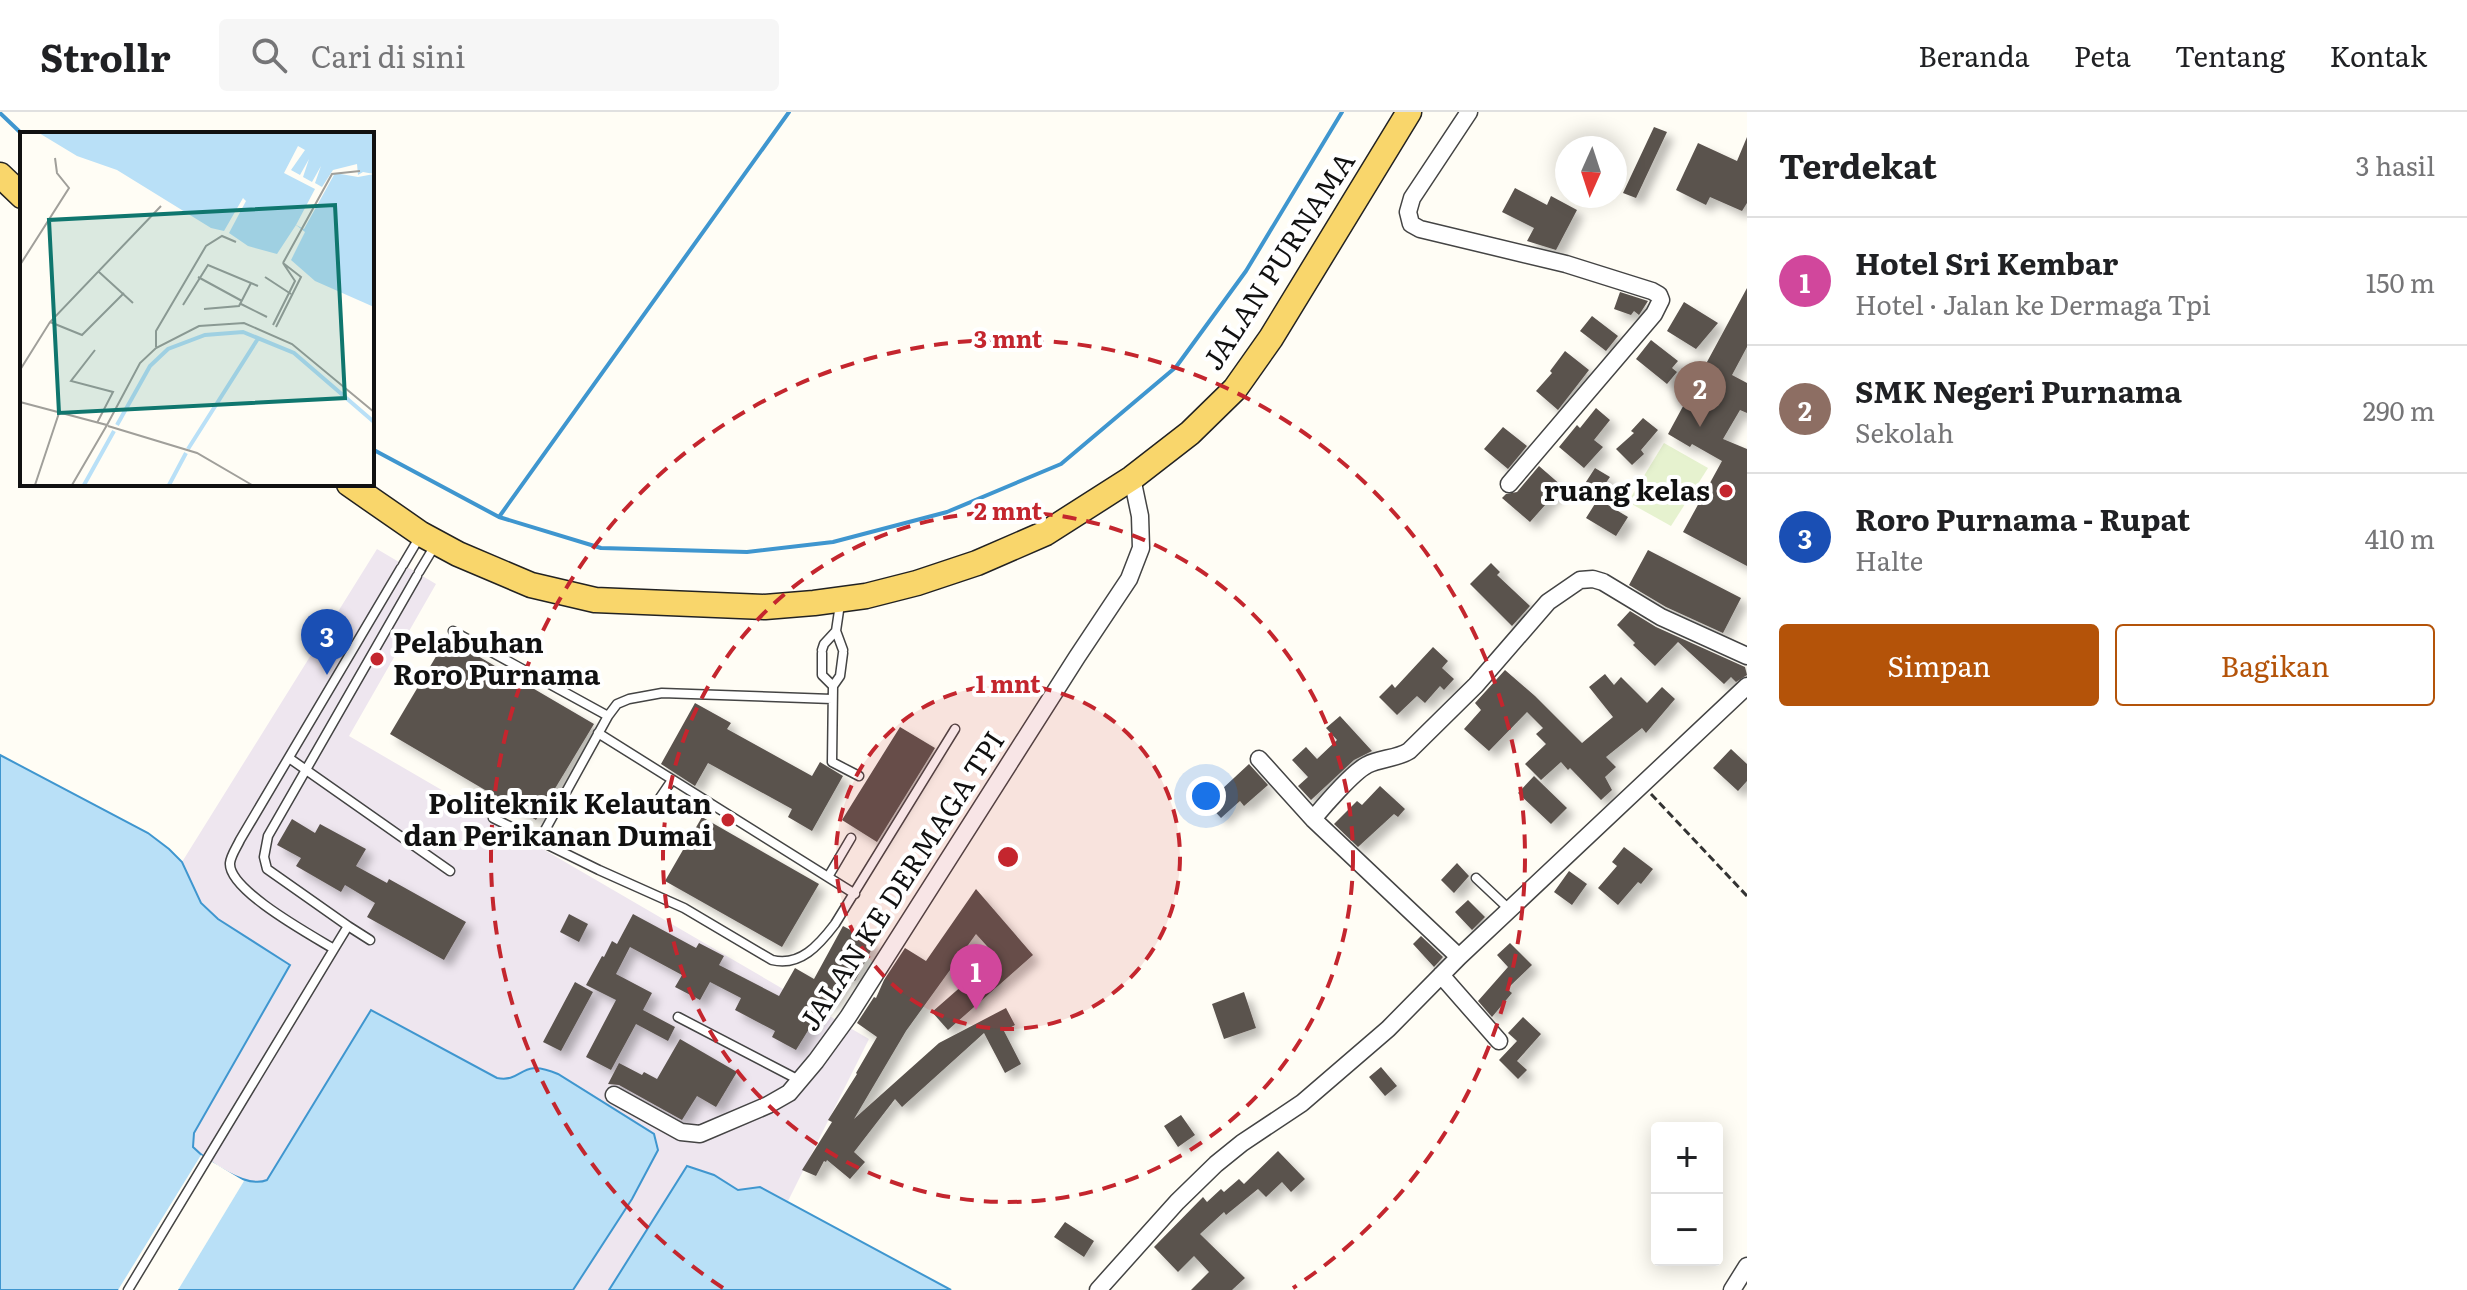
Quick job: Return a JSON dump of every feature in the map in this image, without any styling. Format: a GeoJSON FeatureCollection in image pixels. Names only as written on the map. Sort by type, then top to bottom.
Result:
{"type":"FeatureCollection","features":[{"type":"Feature","properties":{"kind":"main road","name":"JALAN PURNAMA"},"geometry":{"type":"LineString","coordinates":[[352,486],[458,554],[531,585],[595,600],[765,607],[840,600],[917,583],[977,563],[1046,533],[1132,478],[1190,433],[1235,389],[1271,338],[1409,112]]}},
{"type":"Feature","properties":{"kind":"main road"},"geometry":{"type":"LineString","coordinates":[[0,175],[20,194]]}},
{"type":"Feature","properties":{"kind":"street"},"geometry":{"type":"LineString","coordinates":[[1469,112],[1412,198],[1408,212],[1411,224],[1420,229],[1566,264],[1652,291],[1661,300],[1654,314],[1509,484]]}},
{"type":"Feature","properties":{"kind":"street","name":"JALAN KE DERMAGA TPI"},"geometry":{"type":"LineString","coordinates":[[614,1095],[681,1132],[700,1134],[789,1093],[848,1017],[1129,579],[1141,548],[1140,516],[1132,478]]}},
{"type":"Feature","properties":{"kind":"street"},"geometry":{"type":"LineString","coordinates":[[1313,819],[1365,766],[1409,751],[1476,685],[1548,602],[1580,580],[1603,582],[1661,617],[1747,656]]}},
{"type":"Feature","properties":{"kind":"street"},"geometry":{"type":"LineString","coordinates":[[1098,1290],[1177,1202],[1216,1164],[1302,1103],[1388,1029],[1459,957],[1747,686]]}},
{"type":"Feature","properties":{"kind":"street"},"geometry":{"type":"LineString","coordinates":[[1259,759],[1313,819],[1459,957]]}},
{"type":"Feature","properties":{"kind":"street"},"geometry":{"type":"LineString","coordinates":[[1441,975],[1499,1041]]}},
{"type":"Feature","properties":{"kind":"street"},"geometry":{"type":"LineString","coordinates":[[1732,1290],[1747,1266]]}},
{"type":"Feature","properties":{"kind":"lane"},"geometry":{"type":"LineString","coordinates":[[334,949],[252,896],[240,885],[230,861],[402,566],[429,538]]}},
{"type":"Feature","properties":{"kind":"lane"},"geometry":{"type":"LineString","coordinates":[[370,940],[267,869],[264,857],[268,836],[418,574],[429,538]]}},
{"type":"Feature","properties":{"kind":"lane"},"geometry":{"type":"LineString","coordinates":[[840,600],[836,631],[843,652],[840,676],[833,686],[832,762],[859,776]]}},
{"type":"Feature","properties":{"kind":"lane"},"geometry":{"type":"LineString","coordinates":[[453,631],[608,716]]}},
{"type":"Feature","properties":{"kind":"lane"},"geometry":{"type":"LineString","coordinates":[[833,686],[822,675],[822,651],[836,631]]}},
{"type":"Feature","properties":{"kind":"lane"},"geometry":{"type":"LineString","coordinates":[[539,841],[617,704],[662,693],[832,699]]}},
{"type":"Feature","properties":{"kind":"lane"},"geometry":{"type":"LineString","coordinates":[[493,818],[684,908],[772,960],[781,962],[800,958],[811,951],[835,924],[955,729]]}},
{"type":"Feature","properties":{"kind":"lane"},"geometry":{"type":"LineString","coordinates":[[598,733],[855,894]]}},
{"type":"Feature","properties":{"kind":"lane"},"geometry":{"type":"LineString","coordinates":[[289,758],[450,871]]}},
{"type":"Feature","properties":{"kind":"lane"},"geometry":{"type":"LineString","coordinates":[[657,802],[672,780]]}},
{"type":"Feature","properties":{"kind":"lane"},"geometry":{"type":"LineString","coordinates":[[828,877],[851,838]]}},
{"type":"Feature","properties":{"kind":"lane"},"geometry":{"type":"LineString","coordinates":[[1476,878],[1510,910]]}},
{"type":"Feature","properties":{"kind":"lane"},"geometry":{"type":"LineString","coordinates":[[128,1290],[348,926]]}},
{"type":"Feature","properties":{"kind":"lane"},"geometry":{"type":"LineString","coordinates":[[678,1017],[799,1080]]}},
{"type":"Feature","properties":{"kind":"path"},"geometry":{"type":"LineString","coordinates":[[1643,785],[1747,896]]}},
{"type":"Feature","properties":{"kind":"shaded area"},"geometry":{"type":"Polygon","coordinates":[[[377,549],[436,584],[349,736],[869,1039],[788,1201],[760,1187],[738,1190],[714,1175],[687,1166],[609,1290],[573,1290],[632,1199],[654,1134],[558,1075],[521,1072],[506,1080],[497,1078],[371,1010],[267,1180],[259,1183],[244,1181],[192,1147],[194,1133],[290,965],[218,920],[201,903],[182,862],[377,549]]]}},
{"type":"Feature","properties":{"kind":"green space"},"geometry":{"type":"Polygon","coordinates":[[[1664,443],[1708,468],[1671,526],[1628,502],[1664,443]]]}},
{"type":"Feature","properties":{"kind":"water"},"geometry":{"type":"Polygon","coordinates":[[[0,755],[148,833],[182,862],[201,903],[218,919],[290,965],[194,1133],[193,1147],[228,1172],[249,1181],[267,1180],[371,1010],[497,1078],[506,1079],[536,1068],[558,1074],[654,1134],[658,1150],[632,1199],[573,1290],[0,1290],[0,755]]]}},
{"type":"Feature","properties":{"kind":"water"},"geometry":{"type":"Polygon","coordinates":[[[687,1166],[714,1175],[738,1190],[760,1187],[951,1290],[609,1290],[687,1166]]]}},
{"type":"Feature","properties":{"kind":"pier"},"geometry":{"type":"Polygon","coordinates":[[[201,1155],[244,1181],[178,1290],[118,1290],[201,1155]]]}},
{"type":"Feature","properties":{"kind":"building"},"geometry":{"type":"Polygon","coordinates":[[[1654,127],[1667,132],[1636,198],[1627,195],[1627,184],[1654,127]]]}},
{"type":"Feature","properties":{"kind":"building"},"geometry":{"type":"Polygon","coordinates":[[[1747,137],[1747,203],[1742,211],[1710,197],[1706,205],[1676,190],[1698,143],[1737,161],[1747,137]]]}},
{"type":"Feature","properties":{"kind":"building"},"geometry":{"type":"Polygon","coordinates":[[[1515,188],[1547,205],[1551,196],[1555,198],[1555,208],[1577,210],[1556,250],[1527,241],[1534,228],[1502,212],[1515,188]]]}},
{"type":"Feature","properties":{"kind":"building"},"geometry":{"type":"Polygon","coordinates":[[[1747,288],[1747,347],[1732,375],[1747,383],[1747,413],[1740,410],[1723,439],[1747,449],[1747,566],[1683,532],[1722,461],[1668,434],[1747,288]]]}},
{"type":"Feature","properties":{"kind":"building"},"geometry":{"type":"Polygon","coordinates":[[[1620,292],[1648,301],[1639,315],[1634,311],[1631,315],[1614,309],[1620,292]]]}},
{"type":"Feature","properties":{"kind":"building"},"geometry":{"type":"Polygon","coordinates":[[[1684,302],[1718,323],[1696,349],[1667,331],[1684,302]]]}},
{"type":"Feature","properties":{"kind":"building"},"geometry":{"type":"Polygon","coordinates":[[[1592,316],[1618,336],[1606,351],[1580,331],[1592,316]]]}},
{"type":"Feature","properties":{"kind":"building"},"geometry":{"type":"Polygon","coordinates":[[[1651,340],[1678,361],[1672,368],[1677,372],[1667,384],[1636,359],[1651,340]]]}},
{"type":"Feature","properties":{"kind":"building"},"geometry":{"type":"Polygon","coordinates":[[[1565,351],[1589,370],[1558,410],[1536,391],[1565,351]]]}},
{"type":"Feature","properties":{"kind":"building"},"geometry":{"type":"Polygon","coordinates":[[[1596,408],[1610,420],[1594,440],[1603,447],[1584,468],[1559,447],[1596,408]]]}},
{"type":"Feature","properties":{"kind":"building"},"geometry":{"type":"Polygon","coordinates":[[[1643,418],[1658,430],[1641,450],[1644,454],[1632,465],[1616,449],[1634,433],[1631,431],[1643,418]]]}},
{"type":"Feature","properties":{"kind":"building"},"geometry":{"type":"Polygon","coordinates":[[[1503,427],[1527,446],[1508,469],[1484,449],[1503,427]]]}},
{"type":"Feature","properties":{"kind":"building"},"geometry":{"type":"Polygon","coordinates":[[[1539,466],[1562,486],[1530,522],[1502,498],[1517,492],[1539,466]]]}},
{"type":"Feature","properties":{"kind":"building"},"geometry":{"type":"Polygon","coordinates":[[[1595,468],[1610,477],[1598,494],[1584,485],[1595,468]]]}},
{"type":"Feature","properties":{"kind":"building"},"geometry":{"type":"Polygon","coordinates":[[[1598,499],[1628,517],[1616,536],[1586,518],[1598,499]]]}},
{"type":"Feature","properties":{"kind":"building"},"geometry":{"type":"Polygon","coordinates":[[[1648,550],[1741,598],[1723,633],[1666,607],[1629,585],[1648,550]]]}},
{"type":"Feature","properties":{"kind":"building"},"geometry":{"type":"Polygon","coordinates":[[[1491,563],[1500,572],[1497,575],[1530,606],[1512,626],[1470,584],[1491,563]]]}},
{"type":"Feature","properties":{"kind":"building"},"geometry":{"type":"Polygon","coordinates":[[[1630,611],[1656,627],[1745,667],[1747,675],[1736,682],[1731,677],[1724,684],[1678,642],[1655,666],[1617,625],[1630,611]]]}},
{"type":"Feature","properties":{"kind":"building"},"geometry":{"type":"Polygon","coordinates":[[[447,638],[594,724],[536,820],[390,734],[447,638]]]}},
{"type":"Feature","properties":{"kind":"building"},"geometry":{"type":"Polygon","coordinates":[[[1433,647],[1448,661],[1442,668],[1454,679],[1444,690],[1440,686],[1425,703],[1417,696],[1397,715],[1379,697],[1392,684],[1395,688],[1433,647]]]}},
{"type":"Feature","properties":{"kind":"building"},"geometry":{"type":"Polygon","coordinates":[[[1505,670],[1582,743],[1613,717],[1589,687],[1605,674],[1614,685],[1621,677],[1647,703],[1662,687],[1675,699],[1646,733],[1642,728],[1606,757],[1616,767],[1605,777],[1612,790],[1601,800],[1561,762],[1541,780],[1525,764],[1546,744],[1536,734],[1543,728],[1527,712],[1489,751],[1464,729],[1481,710],[1475,703],[1505,670]]]}},
{"type":"Feature","properties":{"kind":"building"},"geometry":{"type":"Polygon","coordinates":[[[695,703],[731,723],[727,729],[812,776],[820,762],[843,776],[812,831],[788,817],[792,809],[708,763],[695,786],[661,764],[695,703]]]}},
{"type":"Feature","properties":{"kind":"building"},"geometry":{"type":"Polygon","coordinates":[[[1340,716],[1372,751],[1354,760],[1311,800],[1298,786],[1308,777],[1292,760],[1306,747],[1317,759],[1337,740],[1326,728],[1340,716]]]}},
{"type":"Feature","properties":{"kind":"building"},"geometry":{"type":"Polygon","coordinates":[[[900,727],[935,748],[877,842],[842,820],[900,727]]]}},
{"type":"Feature","properties":{"kind":"building"},"geometry":{"type":"Polygon","coordinates":[[[1731,749],[1747,764],[1747,781],[1738,791],[1713,768],[1731,749]]]}},
{"type":"Feature","properties":{"kind":"building"},"geometry":{"type":"Polygon","coordinates":[[[1249,764],[1268,785],[1244,806],[1240,801],[1221,818],[1207,803],[1249,764]]]}},
{"type":"Feature","properties":{"kind":"building"},"geometry":{"type":"Polygon","coordinates":[[[1534,776],[1567,808],[1551,824],[1518,793],[1534,776]]]}},
{"type":"Feature","properties":{"kind":"building"},"geometry":{"type":"Polygon","coordinates":[[[1380,786],[1405,809],[1398,817],[1394,814],[1358,847],[1334,824],[1357,801],[1362,805],[1380,786]]]}},
{"type":"Feature","properties":{"kind":"building"},"geometry":{"type":"Polygon","coordinates":[[[702,817],[819,884],[782,947],[665,881],[702,817]]]}},
{"type":"Feature","properties":{"kind":"building"},"geometry":{"type":"Polygon","coordinates":[[[292,819],[315,833],[320,824],[366,849],[356,866],[387,883],[389,879],[466,922],[444,960],[367,917],[375,903],[345,885],[341,892],[296,866],[301,858],[277,845],[292,819]]]}},
{"type":"Feature","properties":{"kind":"building"},"geometry":{"type":"Polygon","coordinates":[[[1624,847],[1653,869],[1618,905],[1598,888],[1617,866],[1612,862],[1624,847]]]}},
{"type":"Feature","properties":{"kind":"building"},"geometry":{"type":"Polygon","coordinates":[[[1457,863],[1469,876],[1454,893],[1441,880],[1457,863]]]}},
{"type":"Feature","properties":{"kind":"building"},"geometry":{"type":"Polygon","coordinates":[[[1569,871],[1587,884],[1572,905],[1554,892],[1569,871]]]}},
{"type":"Feature","properties":{"kind":"building"},"geometry":{"type":"Polygon","coordinates":[[[976,889],[1033,955],[948,1030],[932,1012],[996,956],[976,934],[906,1031],[854,1119],[939,1043],[1006,1008],[1015,1025],[1004,1031],[1021,1064],[1005,1073],[984,1033],[902,1107],[895,1099],[854,1152],[865,1162],[850,1179],[827,1160],[816,1176],[802,1170],[832,1122],[828,1120],[877,1037],[857,1023],[876,998],[905,948],[926,961],[976,889]]]}},
{"type":"Feature","properties":{"kind":"building"},"geometry":{"type":"Polygon","coordinates":[[[1468,900],[1485,917],[1472,930],[1455,912],[1468,900]]]}},
{"type":"Feature","properties":{"kind":"building"},"geometry":{"type":"Polygon","coordinates":[[[569,914],[588,924],[579,942],[560,932],[569,914]]]}},
{"type":"Feature","properties":{"kind":"building"},"geometry":{"type":"Polygon","coordinates":[[[633,914],[696,948],[699,943],[724,956],[719,965],[779,996],[795,968],[814,979],[843,926],[875,943],[855,981],[848,977],[832,1003],[827,1000],[796,1050],[772,1037],[775,1031],[735,1010],[741,998],[710,982],[700,1000],[675,987],[682,975],[630,947],[616,974],[652,993],[643,1010],[675,1027],[668,1041],[636,1024],[611,1070],[586,1057],[616,1000],[586,985],[612,941],[617,944],[633,914]]]}},
{"type":"Feature","properties":{"kind":"building"},"geometry":{"type":"Polygon","coordinates":[[[1421,936],[1443,957],[1434,967],[1413,944],[1421,936]]]}},
{"type":"Feature","properties":{"kind":"building"},"geometry":{"type":"Polygon","coordinates":[[[1510,943],[1532,965],[1507,989],[1512,993],[1492,1017],[1478,1001],[1508,967],[1497,955],[1510,943]]]}},
{"type":"Feature","properties":{"kind":"building"},"geometry":{"type":"Polygon","coordinates":[[[575,982],[593,992],[561,1051],[543,1042],[575,982]]]}},
{"type":"Feature","properties":{"kind":"building"},"geometry":{"type":"Polygon","coordinates":[[[1244,992],[1256,1028],[1224,1039],[1212,1004],[1244,992]]]}},
{"type":"Feature","properties":{"kind":"building"},"geometry":{"type":"Polygon","coordinates":[[[1523,1017],[1541,1034],[1517,1061],[1527,1070],[1518,1079],[1499,1060],[1517,1041],[1508,1033],[1523,1017]]]}},
{"type":"Feature","properties":{"kind":"building"},"geometry":{"type":"Polygon","coordinates":[[[680,1039],[737,1072],[716,1107],[697,1096],[682,1120],[619,1085],[608,1084],[619,1063],[657,1079],[680,1039]]]}},
{"type":"Feature","properties":{"kind":"building"},"geometry":{"type":"Polygon","coordinates":[[[1381,1067],[1397,1086],[1385,1096],[1369,1077],[1381,1067]]]}},
{"type":"Feature","properties":{"kind":"building"},"geometry":{"type":"Polygon","coordinates":[[[1181,1115],[1195,1135],[1178,1147],[1164,1126],[1181,1115]]]}},
{"type":"Feature","properties":{"kind":"building"},"geometry":{"type":"Polygon","coordinates":[[[1278,1151],[1305,1179],[1291,1192],[1282,1182],[1266,1197],[1258,1189],[1226,1215],[1224,1212],[1200,1234],[1245,1278],[1232,1290],[1191,1290],[1209,1272],[1194,1256],[1178,1272],[1154,1247],[1203,1197],[1207,1202],[1239,1179],[1244,1184],[1278,1151]]]}},
{"type":"Feature","properties":{"kind":"building"},"geometry":{"type":"Polygon","coordinates":[[[1065,1222],[1094,1241],[1084,1257],[1054,1237],[1065,1222]]]}},
{"type":"Feature","properties":{"kind":"waterway"},"geometry":{"type":"LineString","coordinates":[[499,517],[789,112]]}},
{"type":"Feature","properties":{"kind":"waterway"},"geometry":{"type":"LineString","coordinates":[[374,450],[499,517],[601,548],[747,552],[833,542],[947,512],[1061,464],[1176,367],[1246,271],[1342,112]]}},
{"type":"Feature","properties":{"kind":"waterway"},"geometry":{"type":"LineString","coordinates":[[0,113],[20,132]]}},
{"type":"Feature","properties":{"kind":"place","name":"SMK Negeri Purnama"},"geometry":{"type":"Point","coordinates":[1700,427]}},
{"type":"Feature","properties":{"kind":"place","name":"ruang kelas"},"geometry":{"type":"Point","coordinates":[1726,491]}},
{"type":"Feature","properties":{"kind":"place","name":"Pelabuhan Roro Purnama"},"geometry":{"type":"Point","coordinates":[377,659]}},
{"type":"Feature","properties":{"kind":"place","name":"Roro Purnama - Rupat"},"geometry":{"type":"Point","coordinates":[327,675]}},
{"type":"Feature","properties":{"kind":"place","name":"Politeknik Kelautan dan Perikanan Dumai"},"geometry":{"type":"Point","coordinates":[728,820]}},
{"type":"Feature","properties":{"kind":"place","name":"Hotel Sri Kembar"},"geometry":{"type":"Point","coordinates":[976,1010]}}]}
